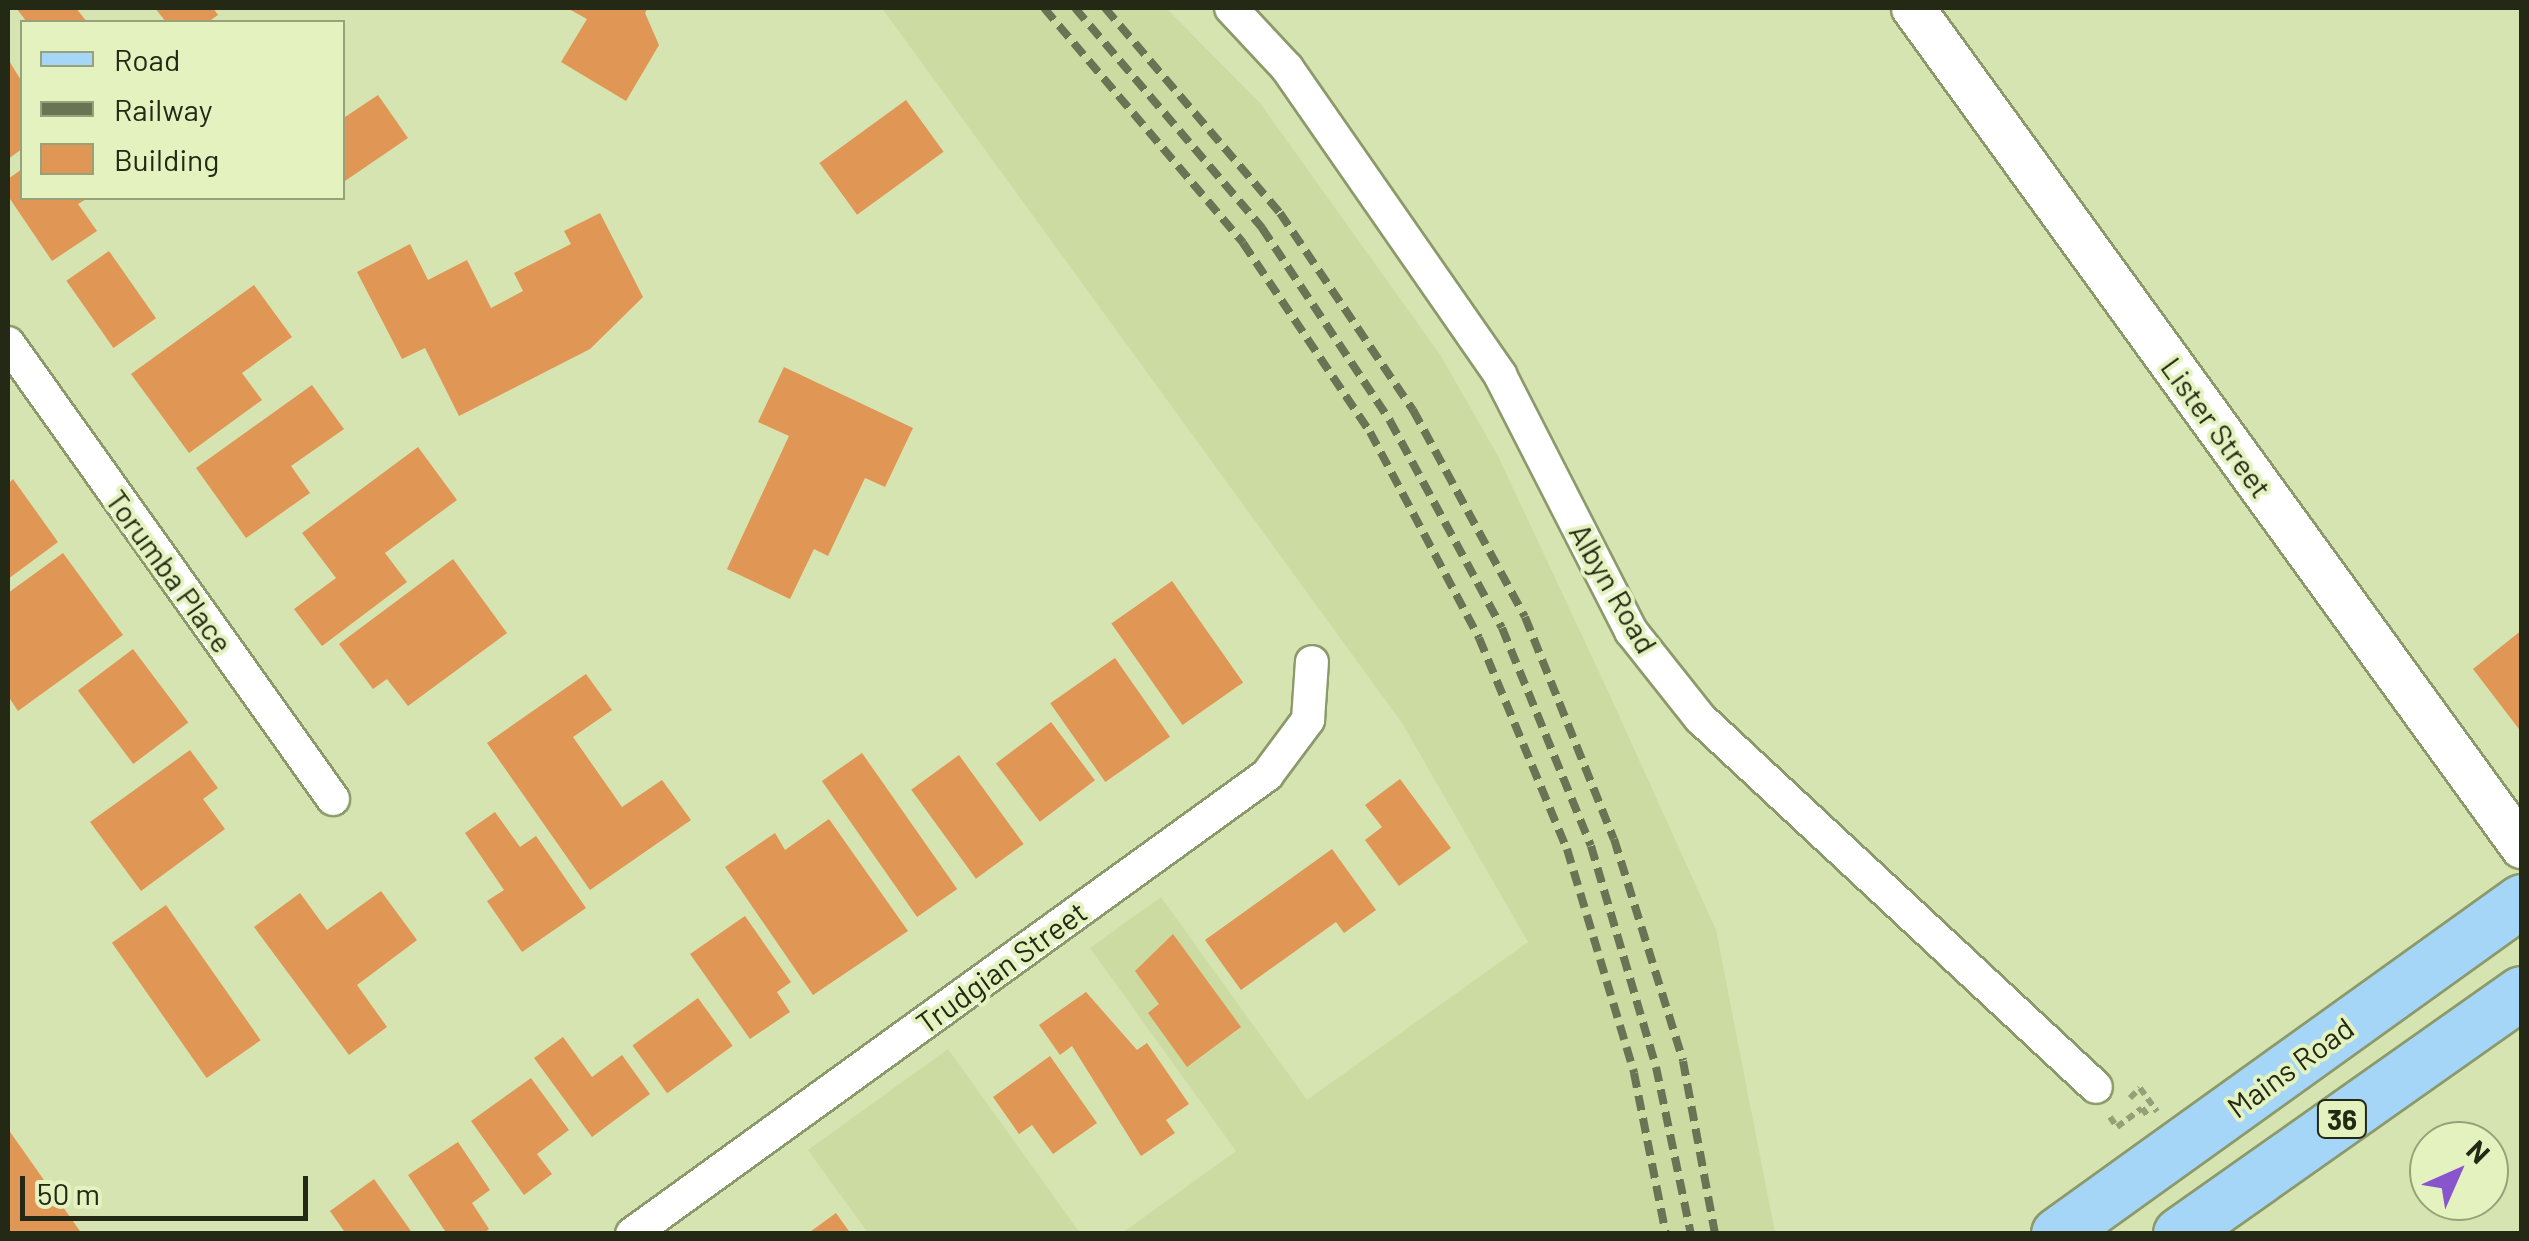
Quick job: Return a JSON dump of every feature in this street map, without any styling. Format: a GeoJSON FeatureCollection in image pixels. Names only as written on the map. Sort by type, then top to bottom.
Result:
{"type":"FeatureCollection","features":[{"type":"Feature","properties":{"kind":"main road","name":"Mains Road"},"geometry":{"type":"LineString","coordinates":[[2058,1234],[2522,902]]}},
{"type":"Feature","properties":{"kind":"main road","name":"36"},"geometry":{"type":"LineString","coordinates":[[2180,1234],[2516,1004]]}},
{"type":"Feature","properties":{"kind":"street","name":"Albyn Road"},"geometry":{"type":"LineString","coordinates":[[1232,8],[1287,68],[1500,375],[1642,646],[1700,718],[2096,1087]]}},
{"type":"Feature","properties":{"kind":"street","name":"Lister Street"},"geometry":{"type":"LineString","coordinates":[[1913,8],[2522,847]]}},
{"type":"Feature","properties":{"kind":"street","name":"Torumba Place"},"geometry":{"type":"LineString","coordinates":[[8,344],[333,798]]}},
{"type":"Feature","properties":{"kind":"street","name":"Trudgian Street"},"geometry":{"type":"LineString","coordinates":[[632,1234],[1267,775],[1308,720],[1312,662]]}},
{"type":"Feature","properties":{"kind":"path"},"geometry":{"type":"LineString","coordinates":[[2150,1120],[2142,1108],[2118,1127],[2110,1117],[2140,1088],[2160,1115]]}},
{"type":"Feature","properties":{"kind":"shaded area"},"geometry":{"type":"Polygon","coordinates":[[[882,8],[1166,8],[1260,103],[1441,356],[1498,456],[1607,689],[1716,930],[1775,1233],[1122,1233],[1236,1151],[1090,948],[1161,897],[1307,1100],[1528,942],[1402,723],[882,8]]]}},
{"type":"Feature","properties":{"kind":"shaded area"},"geometry":{"type":"Polygon","coordinates":[[[948,1049],[1080,1233],[868,1233],[808,1150],[948,1049]]]}},
{"type":"Feature","properties":{"kind":"building"},"geometry":{"type":"Polygon","coordinates":[[[16,8],[76,8],[85,20],[25,20],[16,8]]]}},
{"type":"Feature","properties":{"kind":"building"},"geometry":{"type":"Polygon","coordinates":[[[155,8],[213,8],[218,15],[211,20],[164,20],[155,8]]]}},
{"type":"Feature","properties":{"kind":"building"},"geometry":{"type":"Polygon","coordinates":[[[567,8],[648,8],[645,13],[659,45],[626,101],[561,62],[587,19],[567,8]]]}},
{"type":"Feature","properties":{"kind":"building"},"geometry":{"type":"Polygon","coordinates":[[[8,59],[20,79],[20,150],[8,159],[8,59]]]}},
{"type":"Feature","properties":{"kind":"building"},"geometry":{"type":"Polygon","coordinates":[[[378,95],[408,138],[345,181],[345,117],[378,95]]]}},
{"type":"Feature","properties":{"kind":"building"},"geometry":{"type":"Polygon","coordinates":[[[906,100],[944,152],[857,215],[819,163],[906,100]]]}},
{"type":"Feature","properties":{"kind":"building"},"geometry":{"type":"Polygon","coordinates":[[[20,170],[20,200],[85,200],[78,204],[97,231],[52,261],[8,196],[8,179],[20,170]]]}},
{"type":"Feature","properties":{"kind":"building"},"geometry":{"type":"Polygon","coordinates":[[[600,213],[643,297],[590,349],[459,416],[425,348],[402,359],[357,272],[410,244],[428,280],[467,260],[491,308],[523,291],[514,273],[571,244],[564,231],[600,213]]]}},
{"type":"Feature","properties":{"kind":"building"},"geometry":{"type":"Polygon","coordinates":[[[109,251],[156,318],[113,348],[66,281],[109,251]]]}},
{"type":"Feature","properties":{"kind":"building"},"geometry":{"type":"Polygon","coordinates":[[[254,285],[292,337],[242,373],[262,400],[189,453],[131,374],[254,285]]]}},
{"type":"Feature","properties":{"kind":"building"},"geometry":{"type":"Polygon","coordinates":[[[784,367],[913,428],[885,487],[865,478],[828,556],[814,549],[790,599],[727,569],[789,436],[758,422],[784,367]]]}},
{"type":"Feature","properties":{"kind":"building"},"geometry":{"type":"Polygon","coordinates":[[[312,385],[344,429],[291,466],[310,493],[246,538],[196,468],[312,385]]]}},
{"type":"Feature","properties":{"kind":"building"},"geometry":{"type":"Polygon","coordinates":[[[418,447],[457,500],[385,553],[407,582],[322,646],[294,609],[336,578],[302,533],[418,447]]]}},
{"type":"Feature","properties":{"kind":"building"},"geometry":{"type":"Polygon","coordinates":[[[13,479],[58,542],[8,579],[8,484],[13,479]]]}},
{"type":"Feature","properties":{"kind":"building"},"geometry":{"type":"Polygon","coordinates":[[[63,553],[123,635],[18,711],[8,696],[8,593],[63,553]]]}},
{"type":"Feature","properties":{"kind":"building"},"geometry":{"type":"Polygon","coordinates":[[[453,559],[507,633],[408,706],[387,679],[373,689],[339,644],[453,559]]]}},
{"type":"Feature","properties":{"kind":"building"},"geometry":{"type":"Polygon","coordinates":[[[1172,581],[1243,683],[1183,725],[1111,623],[1172,581]]]}},
{"type":"Feature","properties":{"kind":"building"},"geometry":{"type":"Polygon","coordinates":[[[2522,630],[2522,733],[2473,669],[2522,630]]]}},
{"type":"Feature","properties":{"kind":"building"},"geometry":{"type":"Polygon","coordinates":[[[133,649],[188,722],[133,764],[78,691],[133,649]]]}},
{"type":"Feature","properties":{"kind":"building"},"geometry":{"type":"Polygon","coordinates":[[[1115,658],[1170,737],[1105,782],[1050,703],[1115,658]]]}},
{"type":"Feature","properties":{"kind":"building"},"geometry":{"type":"Polygon","coordinates":[[[586,674],[612,710],[573,737],[622,807],[662,780],[691,820],[590,890],[487,743],[586,674]]]}},
{"type":"Feature","properties":{"kind":"building"},"geometry":{"type":"Polygon","coordinates":[[[1051,722],[1095,780],[1040,822],[996,764],[1051,722]]]}},
{"type":"Feature","properties":{"kind":"building"},"geometry":{"type":"Polygon","coordinates":[[[190,750],[218,788],[203,799],[225,829],[141,891],[90,822],[190,750]]]}},
{"type":"Feature","properties":{"kind":"building"},"geometry":{"type":"Polygon","coordinates":[[[862,753],[957,889],[917,917],[822,781],[862,753]]]}},
{"type":"Feature","properties":{"kind":"building"},"geometry":{"type":"Polygon","coordinates":[[[959,755],[1024,844],[976,879],[911,790],[959,755]]]}},
{"type":"Feature","properties":{"kind":"building"},"geometry":{"type":"Polygon","coordinates":[[[1400,779],[1451,848],[1399,886],[1365,840],[1382,827],[1365,805],[1400,779]]]}},
{"type":"Feature","properties":{"kind":"building"},"geometry":{"type":"Polygon","coordinates":[[[495,812],[520,847],[536,836],[586,908],[522,952],[487,901],[504,890],[465,833],[495,812]]]}},
{"type":"Feature","properties":{"kind":"building"},"geometry":{"type":"Polygon","coordinates":[[[829,819],[908,931],[813,995],[725,867],[775,833],[785,850],[829,819]]]}},
{"type":"Feature","properties":{"kind":"building"},"geometry":{"type":"Polygon","coordinates":[[[1332,849],[1376,910],[1344,933],[1336,922],[1241,990],[1205,940],[1332,849]]]}},
{"type":"Feature","properties":{"kind":"building"},"geometry":{"type":"Polygon","coordinates":[[[381,891],[417,940],[357,985],[387,1027],[349,1055],[254,927],[300,893],[327,930],[381,891]]]}},
{"type":"Feature","properties":{"kind":"building"},"geometry":{"type":"Polygon","coordinates":[[[166,905],[261,1040],[207,1078],[112,943],[166,905]]]}},
{"type":"Feature","properties":{"kind":"building"},"geometry":{"type":"Polygon","coordinates":[[[745,916],[791,982],[777,992],[790,1012],[750,1039],[690,954],[745,916]]]}},
{"type":"Feature","properties":{"kind":"building"},"geometry":{"type":"Polygon","coordinates":[[[1173,934],[1241,1027],[1187,1067],[1148,1013],[1159,1004],[1135,971],[1173,934]]]}},
{"type":"Feature","properties":{"kind":"building"},"geometry":{"type":"Polygon","coordinates":[[[1086,992],[1137,1050],[1147,1043],[1189,1104],[1166,1120],[1175,1133],[1141,1156],[1072,1046],[1060,1055],[1039,1025],[1086,992]]]}},
{"type":"Feature","properties":{"kind":"building"},"geometry":{"type":"Polygon","coordinates":[[[698,998],[733,1046],[667,1093],[632,1046],[698,998]]]}},
{"type":"Feature","properties":{"kind":"building"},"geometry":{"type":"Polygon","coordinates":[[[563,1037],[592,1077],[622,1055],[650,1094],[592,1137],[534,1058],[563,1037]]]}},
{"type":"Feature","properties":{"kind":"building"},"geometry":{"type":"Polygon","coordinates":[[[1050,1056],[1097,1123],[1053,1154],[1032,1125],[1019,1134],[993,1097],[1050,1056]]]}},
{"type":"Feature","properties":{"kind":"building"},"geometry":{"type":"Polygon","coordinates":[[[531,1078],[569,1130],[537,1154],[552,1174],[524,1195],[471,1121],[531,1078]]]}},
{"type":"Feature","properties":{"kind":"building"},"geometry":{"type":"Polygon","coordinates":[[[8,1129],[82,1234],[8,1234],[8,1129]]]}},
{"type":"Feature","properties":{"kind":"building"},"geometry":{"type":"Polygon","coordinates":[[[458,1142],[490,1190],[472,1203],[489,1229],[483,1234],[447,1234],[408,1175],[458,1142]]]}},
{"type":"Feature","properties":{"kind":"building"},"geometry":{"type":"Polygon","coordinates":[[[374,1179],[413,1234],[346,1234],[330,1211],[374,1179]]]}},
{"type":"Feature","properties":{"kind":"building"},"geometry":{"type":"Polygon","coordinates":[[[836,1213],[851,1234],[807,1234],[836,1213]]]}},
{"type":"Feature","properties":{"kind":"railway"},"geometry":{"type":"LineString","coordinates":[[1044,8],[1243,243],[1370,432],[1479,638],[1567,849],[1634,1073],[1666,1234]]}},
{"type":"Feature","properties":{"kind":"railway"},"geometry":{"type":"LineString","coordinates":[[1075,8],[1262,228],[1390,421],[1502,628],[1591,846],[1656,1067],[1691,1234]]}},
{"type":"Feature","properties":{"kind":"railway"},"geometry":{"type":"LineString","coordinates":[[1105,8],[1280,213],[1413,410],[1525,617],[1614,839],[1683,1061],[1715,1234]]}}]}
